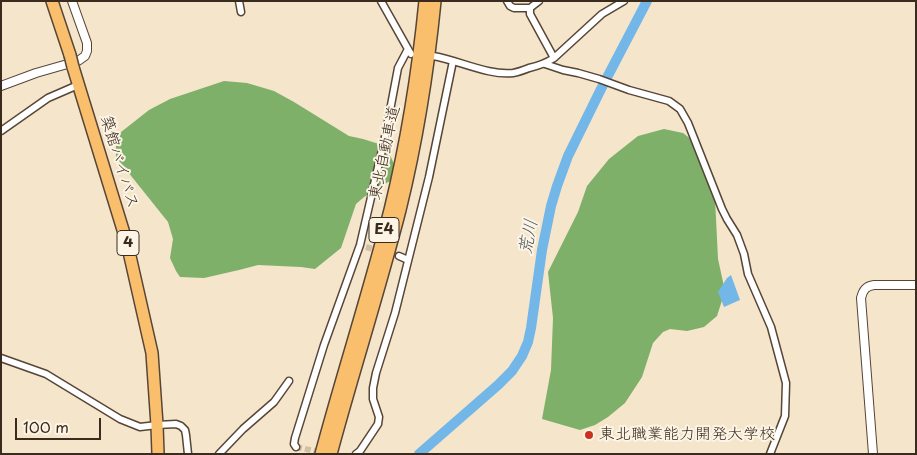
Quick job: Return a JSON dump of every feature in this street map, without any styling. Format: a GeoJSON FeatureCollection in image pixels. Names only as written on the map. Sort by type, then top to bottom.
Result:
{"type":"FeatureCollection","features":[{"type":"Feature","properties":{"kind":"highway","name":"築館バイパス"},"geometry":{"type":"LineString","coordinates":[[52,1],[128,243],[152,353],[158,454]]}},
{"type":"Feature","properties":{"kind":"highway","name":"東北自動車道"},"geometry":{"type":"LineString","coordinates":[[321,454],[390,209],[413,100],[425,1]]}},
{"type":"Feature","properties":{"kind":"highway","name":"東北自動車道"},"geometry":{"type":"LineString","coordinates":[[331,454],[404,193],[423,101],[435,1]]}},
{"type":"Feature","properties":{"kind":"street"},"geometry":{"type":"LineString","coordinates":[[1,86],[36,73],[78,61],[85,56],[87,43],[72,1]]}},
{"type":"Feature","properties":{"kind":"street"},"geometry":{"type":"LineString","coordinates":[[239,1],[241,12]]}},
{"type":"Feature","properties":{"kind":"street"},"geometry":{"type":"LineString","coordinates":[[296,447],[294,444],[295,438],[324,345],[363,246],[398,68],[410,52],[381,1]]}},
{"type":"Feature","properties":{"kind":"street"},"geometry":{"type":"LineString","coordinates":[[507,1],[514,8],[530,8],[539,1]]}},
{"type":"Feature","properties":{"kind":"street"},"geometry":{"type":"LineString","coordinates":[[433,56],[447,58],[460,64],[500,73],[511,73],[547,64],[602,14],[624,1]]}},
{"type":"Feature","properties":{"kind":"street"},"geometry":{"type":"LineString","coordinates":[[530,8],[530,14],[554,58]]}},
{"type":"Feature","properties":{"kind":"street"},"geometry":{"type":"LineString","coordinates":[[356,454],[378,424],[379,417],[373,399],[375,380],[429,177],[453,61]]}},
{"type":"Feature","properties":{"kind":"street"},"geometry":{"type":"LineString","coordinates":[[547,64],[669,101],[680,109],[688,122],[727,219],[737,235],[744,254],[748,274],[771,327],[786,383],[786,416],[770,454]]}},
{"type":"Feature","properties":{"kind":"street"},"geometry":{"type":"LineString","coordinates":[[1,131],[48,98],[78,85]]}},
{"type":"Feature","properties":{"kind":"street"},"geometry":{"type":"LineString","coordinates":[[398,256],[408,260]]}},
{"type":"Feature","properties":{"kind":"street"},"geometry":{"type":"LineString","coordinates":[[873,454],[862,292],[869,286],[874,285],[916,285]]}},
{"type":"Feature","properties":{"kind":"street"},"geometry":{"type":"LineString","coordinates":[[1,358],[46,374],[120,419],[140,427],[176,424],[181,426],[185,430],[188,454]]}},
{"type":"Feature","properties":{"kind":"street"},"geometry":{"type":"LineString","coordinates":[[220,454],[243,429],[274,402],[290,381]]}},
{"type":"Feature","properties":{"kind":"green space"},"geometry":{"type":"Polygon","coordinates":[[[224,81],[247,83],[274,91],[349,136],[379,144],[391,157],[396,169],[390,181],[356,204],[341,248],[315,269],[258,265],[204,278],[180,277],[170,258],[173,239],[168,222],[116,157],[116,136],[149,110],[170,99],[224,81]]]}},
{"type":"Feature","properties":{"kind":"green space"},"geometry":{"type":"Polygon","coordinates":[[[664,129],[683,133],[701,147],[714,178],[718,259],[725,291],[717,316],[704,327],[687,331],[670,329],[663,332],[653,343],[642,377],[625,403],[595,425],[580,430],[542,419],[551,370],[553,318],[548,272],[578,212],[587,186],[609,159],[638,136],[664,129]]]}},
{"type":"Feature","properties":{"kind":"water"},"geometry":{"type":"Polygon","coordinates":[[[731,275],[740,300],[724,307],[718,292],[731,275]]]}},
{"type":"Feature","properties":{"kind":"waterway","name":"荒川"},"geometry":{"type":"LineString","coordinates":[[419,454],[498,385],[512,371],[522,356],[531,328],[542,250],[557,186],[568,156],[647,1]]}},
{"type":"Feature","properties":{"kind":"tunnel"},"geometry":{"type":"LineString","coordinates":[[366,247],[399,256]]}},
{"type":"Feature","properties":{"kind":"tunnel"},"geometry":{"type":"LineString","coordinates":[[296,447],[324,453]]}},
{"type":"Feature","properties":{"kind":"place","name":"東北職業能力開発大学校"},"geometry":{"type":"Point","coordinates":[589,435]}}]}
